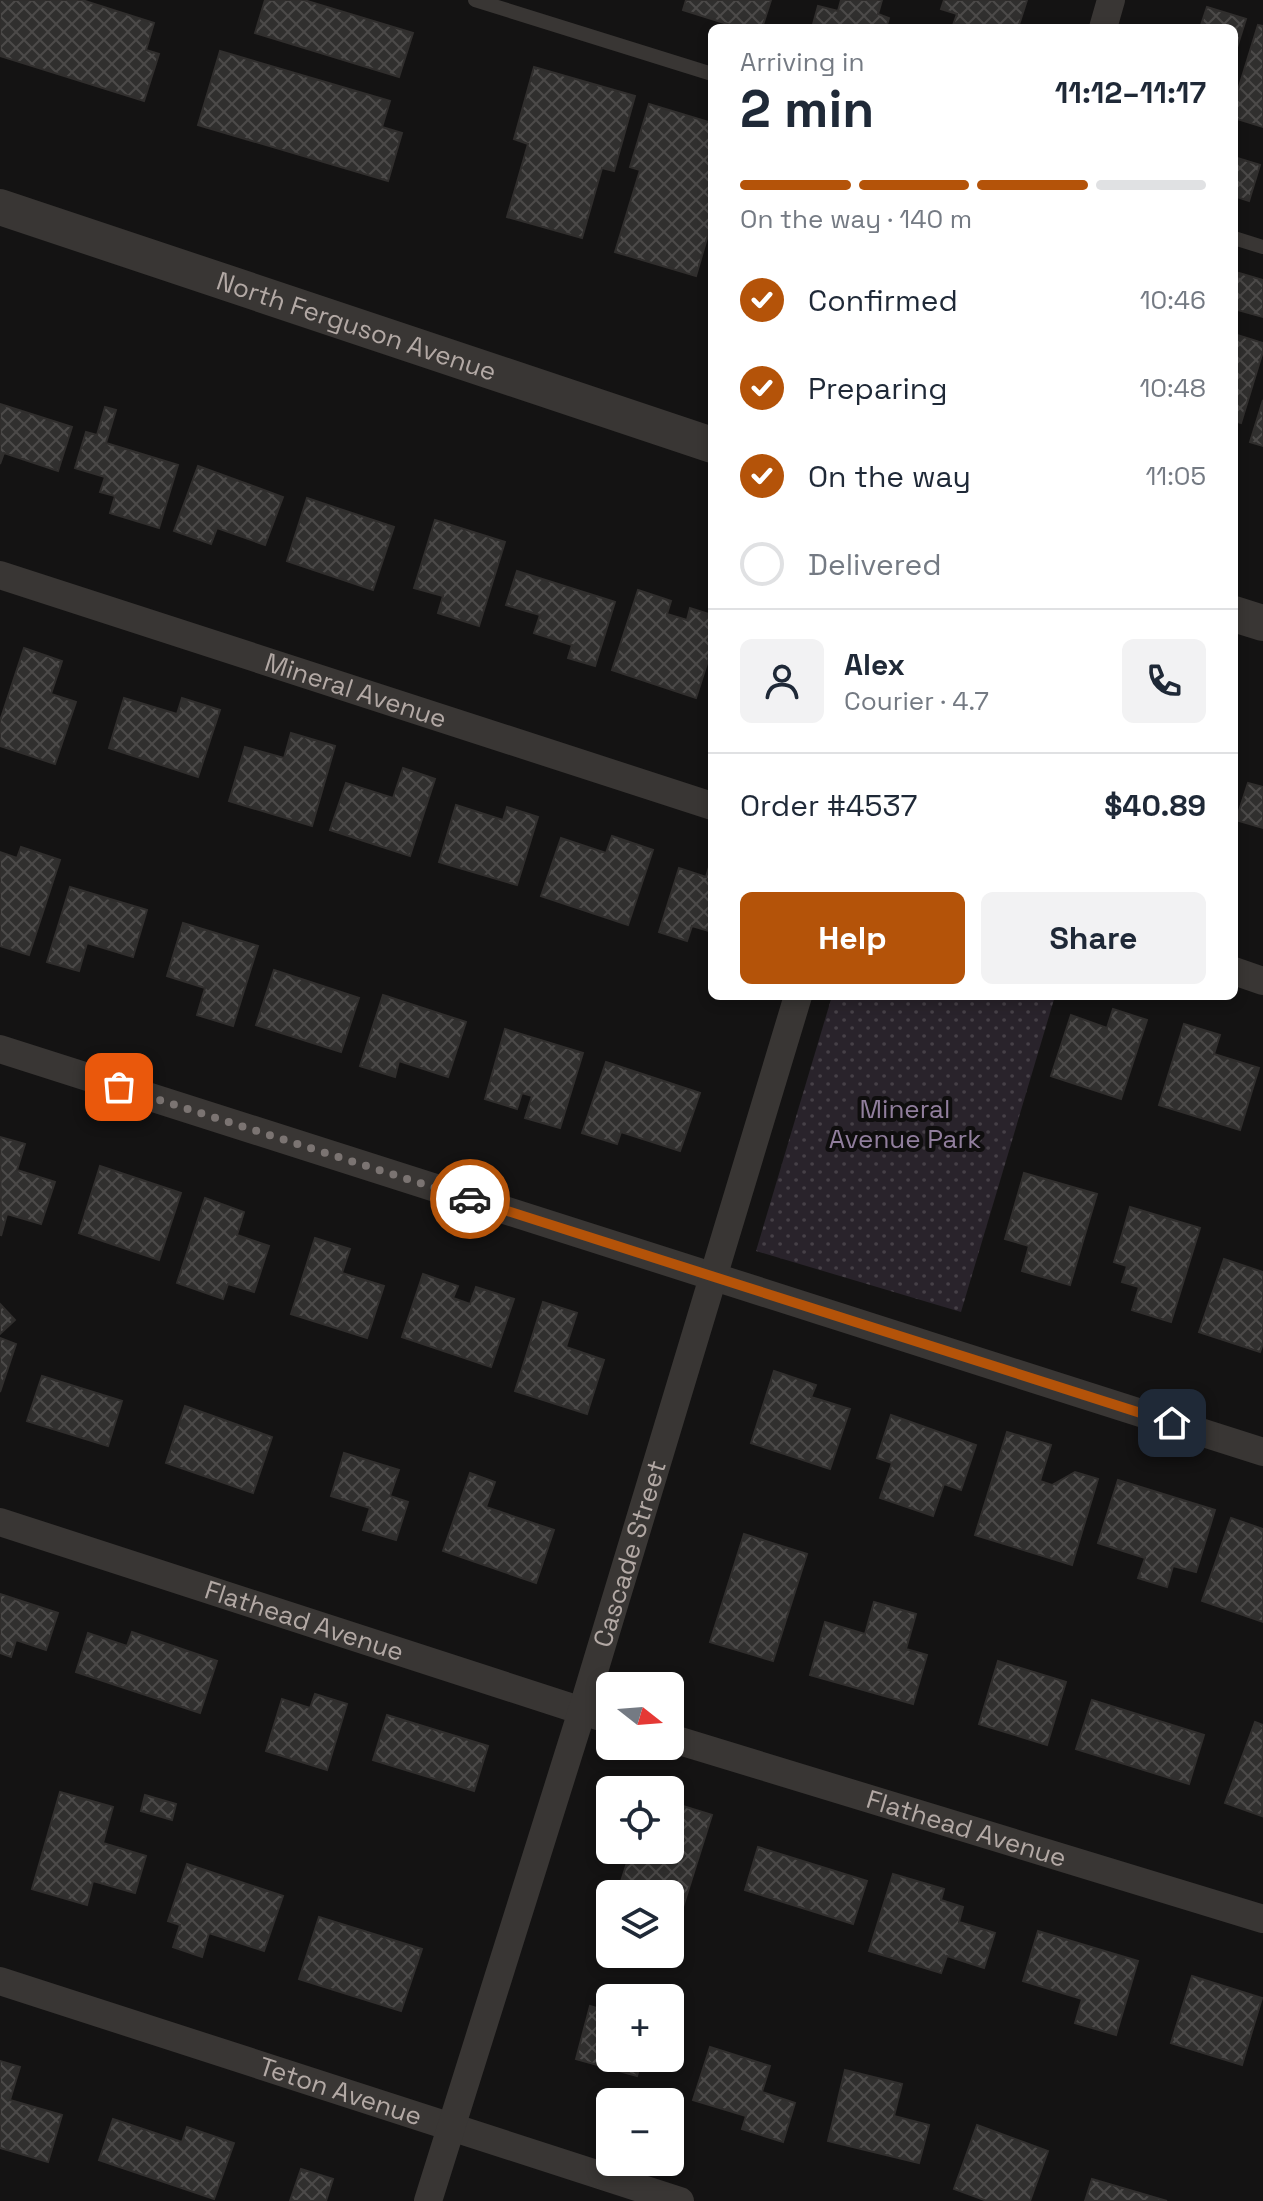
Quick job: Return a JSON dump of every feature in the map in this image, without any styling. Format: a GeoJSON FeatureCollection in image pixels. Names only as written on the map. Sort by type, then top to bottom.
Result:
{"type":"FeatureCollection","features":[{"type":"Feature","properties":{"kind":"street"},"geometry":{"type":"LineString","coordinates":[[1104,24],[1111,0]]}},
{"type":"Feature","properties":{"kind":"street","name":"North Ferguson Avenue"},"geometry":{"type":"LineString","coordinates":[[0,207],[708,444]]}},
{"type":"Feature","properties":{"kind":"street","name":"Mineral Avenue"},"geometry":{"type":"LineString","coordinates":[[0,575],[708,805]]}},
{"type":"Feature","properties":{"kind":"street"},"geometry":{"type":"LineString","coordinates":[[1238,615],[1263,623]]}},
{"type":"Feature","properties":{"kind":"street"},"geometry":{"type":"LineString","coordinates":[[1238,972],[1263,981]]}},
{"type":"Feature","properties":{"kind":"street","name":"Cascade Street"},"geometry":{"type":"LineString","coordinates":[[428,2201],[582,1711],[797,1000]]}},
{"type":"Feature","properties":{"kind":"street"},"geometry":{"type":"LineString","coordinates":[[0,1049],[1263,1452]]}},
{"type":"Feature","properties":{"kind":"street","name":"Flathead Avenue"},"geometry":{"type":"LineString","coordinates":[[0,1522],[596,1716]]}},
{"type":"Feature","properties":{"kind":"street","name":"Flathead Avenue"},"geometry":{"type":"LineString","coordinates":[[684,1742],[1263,1919]]}},
{"type":"Feature","properties":{"kind":"street","name":"Teton Avenue"},"geometry":{"type":"LineString","coordinates":[[0,1981],[680,2201]]}},
{"type":"Feature","properties":{"kind":"lane"},"geometry":{"type":"LineString","coordinates":[[475,0],[708,73]]}},
{"type":"Feature","properties":{"kind":"lane"},"geometry":{"type":"LineString","coordinates":[[1238,239],[1263,247]]}},
{"type":"Feature","properties":{"kind":"green space","name":"Mineral Avenue Park"},"geometry":{"type":"Polygon","coordinates":[[[831,1000],[1054,1000],[961,1312],[756,1251],[831,1000]]]}},
{"type":"Feature","properties":{"kind":"building"},"geometry":{"type":"Polygon","coordinates":[[[0,0],[82,0],[154,23],[146,50],[159,54],[144,101],[0,56],[0,0]]]}},
{"type":"Feature","properties":{"kind":"building"},"geometry":{"type":"Polygon","coordinates":[[[265,0],[304,0],[413,33],[399,77],[255,33],[265,0]]]}},
{"type":"Feature","properties":{"kind":"building"},"geometry":{"type":"Polygon","coordinates":[[[686,0],[771,0],[763,24],[727,24],[683,10],[686,0]]]}},
{"type":"Feature","properties":{"kind":"building"},"geometry":{"type":"Polygon","coordinates":[[[841,0],[882,0],[878,14],[889,18],[887,24],[813,24],[818,6],[838,11],[841,0]]]}},
{"type":"Feature","properties":{"kind":"building"},"geometry":{"type":"Polygon","coordinates":[[[944,0],[1027,0],[1019,24],[953,24],[957,14],[941,9],[944,0]]]}},
{"type":"Feature","properties":{"kind":"building"},"geometry":{"type":"Polygon","coordinates":[[[1207,7],[1246,19],[1238,44],[1238,24],[1201,24],[1207,7]]]}},
{"type":"Feature","properties":{"kind":"building"},"geometry":{"type":"Polygon","coordinates":[[[1258,25],[1263,26],[1263,127],[1238,119],[1238,90],[1258,25]]]}},
{"type":"Feature","properties":{"kind":"building"},"geometry":{"type":"Polygon","coordinates":[[[220,51],[390,101],[382,127],[402,133],[388,181],[198,125],[220,51]]]}},
{"type":"Feature","properties":{"kind":"building"},"geometry":{"type":"Polygon","coordinates":[[[534,67],[635,96],[614,171],[602,168],[582,238],[507,217],[528,144],[514,139],[534,67]]]}},
{"type":"Feature","properties":{"kind":"building"},"geometry":{"type":"Polygon","coordinates":[[[649,104],[708,122],[708,235],[696,276],[615,252],[640,170],[630,167],[649,104]]]}},
{"type":"Feature","properties":{"kind":"building"},"geometry":{"type":"Polygon","coordinates":[[[1238,158],[1260,165],[1249,201],[1238,197],[1238,158]]]}},
{"type":"Feature","properties":{"kind":"building"},"geometry":{"type":"Polygon","coordinates":[[[1239,273],[1263,280],[1263,317],[1238,310],[1239,273]]]}},
{"type":"Feature","properties":{"kind":"building"},"geometry":{"type":"Polygon","coordinates":[[[1238,335],[1263,343],[1241,423],[1238,422],[1238,335]]]}},
{"type":"Feature","properties":{"kind":"building"},"geometry":{"type":"Polygon","coordinates":[[[1263,400],[1263,446],[1250,442],[1263,400]]]}},
{"type":"Feature","properties":{"kind":"building"},"geometry":{"type":"Polygon","coordinates":[[[0,404],[72,427],[58,471],[4,453],[0,464],[0,404]]]}},
{"type":"Feature","properties":{"kind":"building"},"geometry":{"type":"Polygon","coordinates":[[[105,407],[116,410],[106,443],[178,465],[159,528],[110,513],[115,496],[100,492],[105,477],[75,468],[86,432],[97,435],[105,407]]]}},
{"type":"Feature","properties":{"kind":"building"},"geometry":{"type":"Polygon","coordinates":[[[198,466],[283,497],[265,545],[217,528],[211,544],[174,531],[198,466]]]}},
{"type":"Feature","properties":{"kind":"building"},"geometry":{"type":"Polygon","coordinates":[[[307,498],[394,527],[373,590],[287,561],[307,498]]]}},
{"type":"Feature","properties":{"kind":"building"},"geometry":{"type":"Polygon","coordinates":[[[435,520],[505,542],[479,626],[438,613],[443,596],[414,588],[435,520]]]}},
{"type":"Feature","properties":{"kind":"building"},"geometry":{"type":"Polygon","coordinates":[[[517,571],[615,602],[595,666],[568,658],[572,645],[534,633],[540,615],[506,605],[517,571]]]}},
{"type":"Feature","properties":{"kind":"building"},"geometry":{"type":"Polygon","coordinates":[[[638,590],[671,601],[667,614],[687,620],[690,608],[708,614],[708,660],[696,698],[612,670],[638,590]]]}},
{"type":"Feature","properties":{"kind":"building"},"geometry":{"type":"Polygon","coordinates":[[[24,648],[62,661],[51,694],[76,702],[55,764],[0,746],[0,721],[24,648]]]}},
{"type":"Feature","properties":{"kind":"building"},"geometry":{"type":"Polygon","coordinates":[[[124,698],[177,714],[182,698],[220,710],[198,777],[109,748],[124,698]]]}},
{"type":"Feature","properties":{"kind":"building"},"geometry":{"type":"Polygon","coordinates":[[[291,733],[335,746],[312,826],[229,801],[245,747],[284,758],[291,733]]]}},
{"type":"Feature","properties":{"kind":"building"},"geometry":{"type":"Polygon","coordinates":[[[403,768],[435,779],[410,856],[330,830],[346,783],[393,798],[403,768]]]}},
{"type":"Feature","properties":{"kind":"building"},"geometry":{"type":"Polygon","coordinates":[[[1248,783],[1263,787],[1263,828],[1238,821],[1248,783]]]}},
{"type":"Feature","properties":{"kind":"building"},"geometry":{"type":"Polygon","coordinates":[[[456,805],[503,820],[507,807],[538,817],[517,885],[439,862],[456,805]]]}},
{"type":"Feature","properties":{"kind":"building"},"geometry":{"type":"Polygon","coordinates":[[[612,836],[653,850],[628,925],[541,896],[561,838],[606,853],[612,836]]]}},
{"type":"Feature","properties":{"kind":"building"},"geometry":{"type":"Polygon","coordinates":[[[21,847],[60,860],[29,955],[0,946],[0,852],[17,858],[21,847]]]}},
{"type":"Feature","properties":{"kind":"building"},"geometry":{"type":"Polygon","coordinates":[[[679,868],[706,877],[708,870],[708,931],[692,926],[687,941],[659,932],[679,868]]]}},
{"type":"Feature","properties":{"kind":"building"},"geometry":{"type":"Polygon","coordinates":[[[70,887],[147,910],[133,957],[87,943],[79,971],[47,962],[70,887]]]}},
{"type":"Feature","properties":{"kind":"building"},"geometry":{"type":"Polygon","coordinates":[[[183,923],[258,946],[233,1026],[197,1015],[205,988],[167,976],[183,923]]]}},
{"type":"Feature","properties":{"kind":"building"},"geometry":{"type":"Polygon","coordinates":[[[274,970],[359,998],[341,1052],[256,1025],[274,970]]]}},
{"type":"Feature","properties":{"kind":"building"},"geometry":{"type":"Polygon","coordinates":[[[383,995],[466,1022],[448,1077],[399,1061],[395,1077],[360,1066],[383,995]]]}},
{"type":"Feature","properties":{"kind":"building"},"geometry":{"type":"Polygon","coordinates":[[[1113,1009],[1147,1020],[1121,1099],[1051,1076],[1071,1015],[1107,1028],[1113,1009]]]}},
{"type":"Feature","properties":{"kind":"building"},"geometry":{"type":"Polygon","coordinates":[[[1184,1024],[1220,1035],[1214,1054],[1259,1068],[1240,1130],[1159,1105],[1184,1024]]]}},
{"type":"Feature","properties":{"kind":"building"},"geometry":{"type":"Polygon","coordinates":[[[505,1029],[583,1053],[560,1128],[525,1118],[532,1096],[522,1093],[517,1109],[485,1099],[505,1029]]]}},
{"type":"Feature","properties":{"kind":"building"},"geometry":{"type":"Polygon","coordinates":[[[606,1062],[700,1093],[680,1151],[621,1132],[617,1144],[582,1133],[606,1062]]]}},
{"type":"Feature","properties":{"kind":"building"},"geometry":{"type":"Polygon","coordinates":[[[0,1137],[25,1144],[17,1170],[55,1182],[41,1224],[7,1214],[1,1236],[0,1137]]]}},
{"type":"Feature","properties":{"kind":"building"},"geometry":{"type":"Polygon","coordinates":[[[100,1166],[181,1193],[159,1260],[79,1233],[100,1166]]]}},
{"type":"Feature","properties":{"kind":"building"},"geometry":{"type":"Polygon","coordinates":[[[1024,1173],[1097,1194],[1070,1285],[1022,1271],[1029,1246],[1005,1239],[1024,1173]]]}},
{"type":"Feature","properties":{"kind":"building"},"geometry":{"type":"Polygon","coordinates":[[[205,1198],[244,1212],[237,1235],[269,1246],[254,1292],[228,1284],[223,1299],[177,1283],[205,1198]]]}},
{"type":"Feature","properties":{"kind":"building"},"geometry":{"type":"Polygon","coordinates":[[[1130,1207],[1200,1228],[1171,1322],[1132,1310],[1139,1287],[1122,1282],[1127,1266],[1114,1262],[1130,1207]]]}},
{"type":"Feature","properties":{"kind":"building"},"geometry":{"type":"Polygon","coordinates":[[[315,1238],[350,1249],[342,1273],[384,1286],[367,1338],[291,1314],[315,1238]]]}},
{"type":"Feature","properties":{"kind":"building"},"geometry":{"type":"Polygon","coordinates":[[[1224,1259],[1263,1272],[1263,1343],[1260,1352],[1199,1332],[1224,1259]]]}},
{"type":"Feature","properties":{"kind":"building"},"geometry":{"type":"Polygon","coordinates":[[[423,1274],[458,1286],[453,1298],[470,1304],[476,1287],[514,1299],[491,1367],[402,1337],[423,1274]]]}},
{"type":"Feature","properties":{"kind":"building"},"geometry":{"type":"Polygon","coordinates":[[[543,1302],[577,1313],[566,1347],[604,1360],[587,1414],[515,1391],[543,1302]]]}},
{"type":"Feature","properties":{"kind":"building"},"geometry":{"type":"Polygon","coordinates":[[[0,1304],[15,1320],[0,1334],[0,1304]]]}},
{"type":"Feature","properties":{"kind":"building"},"geometry":{"type":"Polygon","coordinates":[[[0,1338],[16,1344],[0,1392],[0,1338]]]}},
{"type":"Feature","properties":{"kind":"building"},"geometry":{"type":"Polygon","coordinates":[[[774,1371],[816,1385],[811,1397],[850,1409],[830,1469],[751,1443],[774,1371]]]}},
{"type":"Feature","properties":{"kind":"building"},"geometry":{"type":"Polygon","coordinates":[[[42,1376],[122,1401],[108,1446],[27,1421],[42,1376]]]}},
{"type":"Feature","properties":{"kind":"building"},"geometry":{"type":"Polygon","coordinates":[[[185,1406],[272,1437],[253,1493],[166,1463],[185,1406]]]}},
{"type":"Feature","properties":{"kind":"building"},"geometry":{"type":"Polygon","coordinates":[[[891,1415],[976,1445],[961,1490],[944,1484],[933,1516],[880,1498],[892,1463],[877,1458],[891,1415]]]}},
{"type":"Feature","properties":{"kind":"building"},"geometry":{"type":"Polygon","coordinates":[[[1007,1432],[1051,1445],[1040,1481],[1052,1485],[1075,1472],[1098,1479],[1072,1565],[975,1535],[1007,1432]]]}},
{"type":"Feature","properties":{"kind":"building"},"geometry":{"type":"Polygon","coordinates":[[[344,1453],[399,1470],[390,1496],[408,1502],[396,1540],[363,1530],[370,1508],[331,1496],[344,1453]]]}},
{"type":"Feature","properties":{"kind":"building"},"geometry":{"type":"Polygon","coordinates":[[[470,1473],[495,1482],[486,1507],[554,1530],[536,1583],[443,1551],[470,1473]]]}},
{"type":"Feature","properties":{"kind":"building"},"geometry":{"type":"Polygon","coordinates":[[[1118,1480],[1215,1510],[1196,1572],[1173,1566],[1167,1587],[1138,1578],[1145,1558],[1098,1543],[1118,1480]]]}},
{"type":"Feature","properties":{"kind":"building"},"geometry":{"type":"Polygon","coordinates":[[[1231,1518],[1263,1529],[1263,1622],[1202,1601],[1231,1518]]]}},
{"type":"Feature","properties":{"kind":"building"},"geometry":{"type":"Polygon","coordinates":[[[744,1534],[807,1554],[773,1661],[710,1642],[744,1534]]]}},
{"type":"Feature","properties":{"kind":"building"},"geometry":{"type":"Polygon","coordinates":[[[0,1594],[58,1613],[46,1650],[16,1640],[11,1657],[0,1653],[0,1594]]]}},
{"type":"Feature","properties":{"kind":"building"},"geometry":{"type":"Polygon","coordinates":[[[874,1602],[916,1614],[906,1649],[927,1655],[913,1704],[810,1675],[825,1622],[865,1634],[874,1602]]]}},
{"type":"Feature","properties":{"kind":"building"},"geometry":{"type":"Polygon","coordinates":[[[132,1632],[217,1661],[200,1713],[76,1672],[88,1633],[127,1646],[132,1632]]]}},
{"type":"Feature","properties":{"kind":"building"},"geometry":{"type":"Polygon","coordinates":[[[998,1661],[1066,1682],[1047,1745],[979,1724],[998,1661]]]}},
{"type":"Feature","properties":{"kind":"building"},"geometry":{"type":"Polygon","coordinates":[[[315,1694],[347,1704],[327,1770],[266,1751],[282,1699],[310,1708],[315,1694]]]}},
{"type":"Feature","properties":{"kind":"building"},"geometry":{"type":"Polygon","coordinates":[[[1092,1700],[1204,1735],[1189,1784],[1076,1749],[1092,1700]]]}},
{"type":"Feature","properties":{"kind":"building"},"geometry":{"type":"Polygon","coordinates":[[[387,1715],[488,1746],[474,1791],[373,1760],[387,1715]]]}},
{"type":"Feature","properties":{"kind":"building"},"geometry":{"type":"Polygon","coordinates":[[[1255,1722],[1263,1725],[1262,1816],[1225,1803],[1255,1722]]]}},
{"type":"Feature","properties":{"kind":"building"},"geometry":{"type":"Polygon","coordinates":[[[60,1792],[113,1807],[103,1843],[146,1856],[135,1893],[93,1881],[87,1905],[32,1889],[60,1792]]]}},
{"type":"Feature","properties":{"kind":"building"},"geometry":{"type":"Polygon","coordinates":[[[145,1795],[176,1804],[172,1820],[141,1811],[145,1795]]]}},
{"type":"Feature","properties":{"kind":"building"},"geometry":{"type":"Polygon","coordinates":[[[684,1806],[712,1815],[684,1904],[684,1880],[621,1880],[627,1864],[684,1864],[684,1806]]]}},
{"type":"Feature","properties":{"kind":"building"},"geometry":{"type":"Polygon","coordinates":[[[758,1847],[867,1881],[853,1924],[745,1890],[758,1847]]]}},
{"type":"Feature","properties":{"kind":"building"},"geometry":{"type":"Polygon","coordinates":[[[187,1864],[283,1896],[264,1951],[209,1933],[202,1957],[173,1947],[180,1925],[168,1921],[187,1864]]]}},
{"type":"Feature","properties":{"kind":"building"},"geometry":{"type":"Polygon","coordinates":[[[893,1874],[944,1889],[941,1900],[963,1907],[959,1922],[995,1933],[984,1968],[947,1956],[941,1973],[869,1951],[893,1874]]]}},
{"type":"Feature","properties":{"kind":"building"},"geometry":{"type":"Polygon","coordinates":[[[319,1917],[422,1949],[401,2011],[299,1979],[319,1917]]]}},
{"type":"Feature","properties":{"kind":"building"},"geometry":{"type":"Polygon","coordinates":[[[1038,1931],[1138,1961],[1116,2035],[1075,2023],[1082,1999],[1023,1981],[1038,1931]]]}},
{"type":"Feature","properties":{"kind":"building"},"geometry":{"type":"Polygon","coordinates":[[[1192,1976],[1262,1998],[1242,2065],[1171,2043],[1192,1976]]]}},
{"type":"Feature","properties":{"kind":"building"},"geometry":{"type":"Polygon","coordinates":[[[590,2006],[596,2008],[596,2065],[576,2059],[590,2006]]]}},
{"type":"Feature","properties":{"kind":"building"},"geometry":{"type":"Polygon","coordinates":[[[710,2047],[770,2066],[762,2092],[795,2103],[783,2142],[742,2129],[746,2116],[693,2100],[710,2047]]]}},
{"type":"Feature","properties":{"kind":"building"},"geometry":{"type":"Polygon","coordinates":[[[0,2061],[20,2067],[10,2100],[62,2115],[48,2162],[0,2148],[0,2061]]]}},
{"type":"Feature","properties":{"kind":"building"},"geometry":{"type":"Polygon","coordinates":[[[845,2070],[902,2084],[894,2116],[929,2125],[919,2163],[828,2141],[845,2070]]]}},
{"type":"Feature","properties":{"kind":"building"},"geometry":{"type":"Polygon","coordinates":[[[113,2119],[182,2142],[187,2127],[234,2143],[214,2199],[99,2160],[113,2119]]]}},
{"type":"Feature","properties":{"kind":"building"},"geometry":{"type":"Polygon","coordinates":[[[977,2125],[1048,2151],[1030,2201],[987,2201],[954,2189],[977,2125]]]}},
{"type":"Feature","properties":{"kind":"building"},"geometry":{"type":"Polygon","coordinates":[[[301,2169],[333,2179],[326,2201],[290,2201],[301,2169]]]}},
{"type":"Feature","properties":{"kind":"building"},"geometry":{"type":"Polygon","coordinates":[[[1092,2179],[1167,2201],[1085,2201],[1092,2179]]]}},
{"type":"Feature","properties":{"kind":"way so far"},"geometry":{"type":"LineString","coordinates":[[119,1087],[470,1199]]}},
{"type":"Feature","properties":{"kind":"route"},"geometry":{"type":"LineString","coordinates":[[470,1199],[1172,1423]]}}]}
